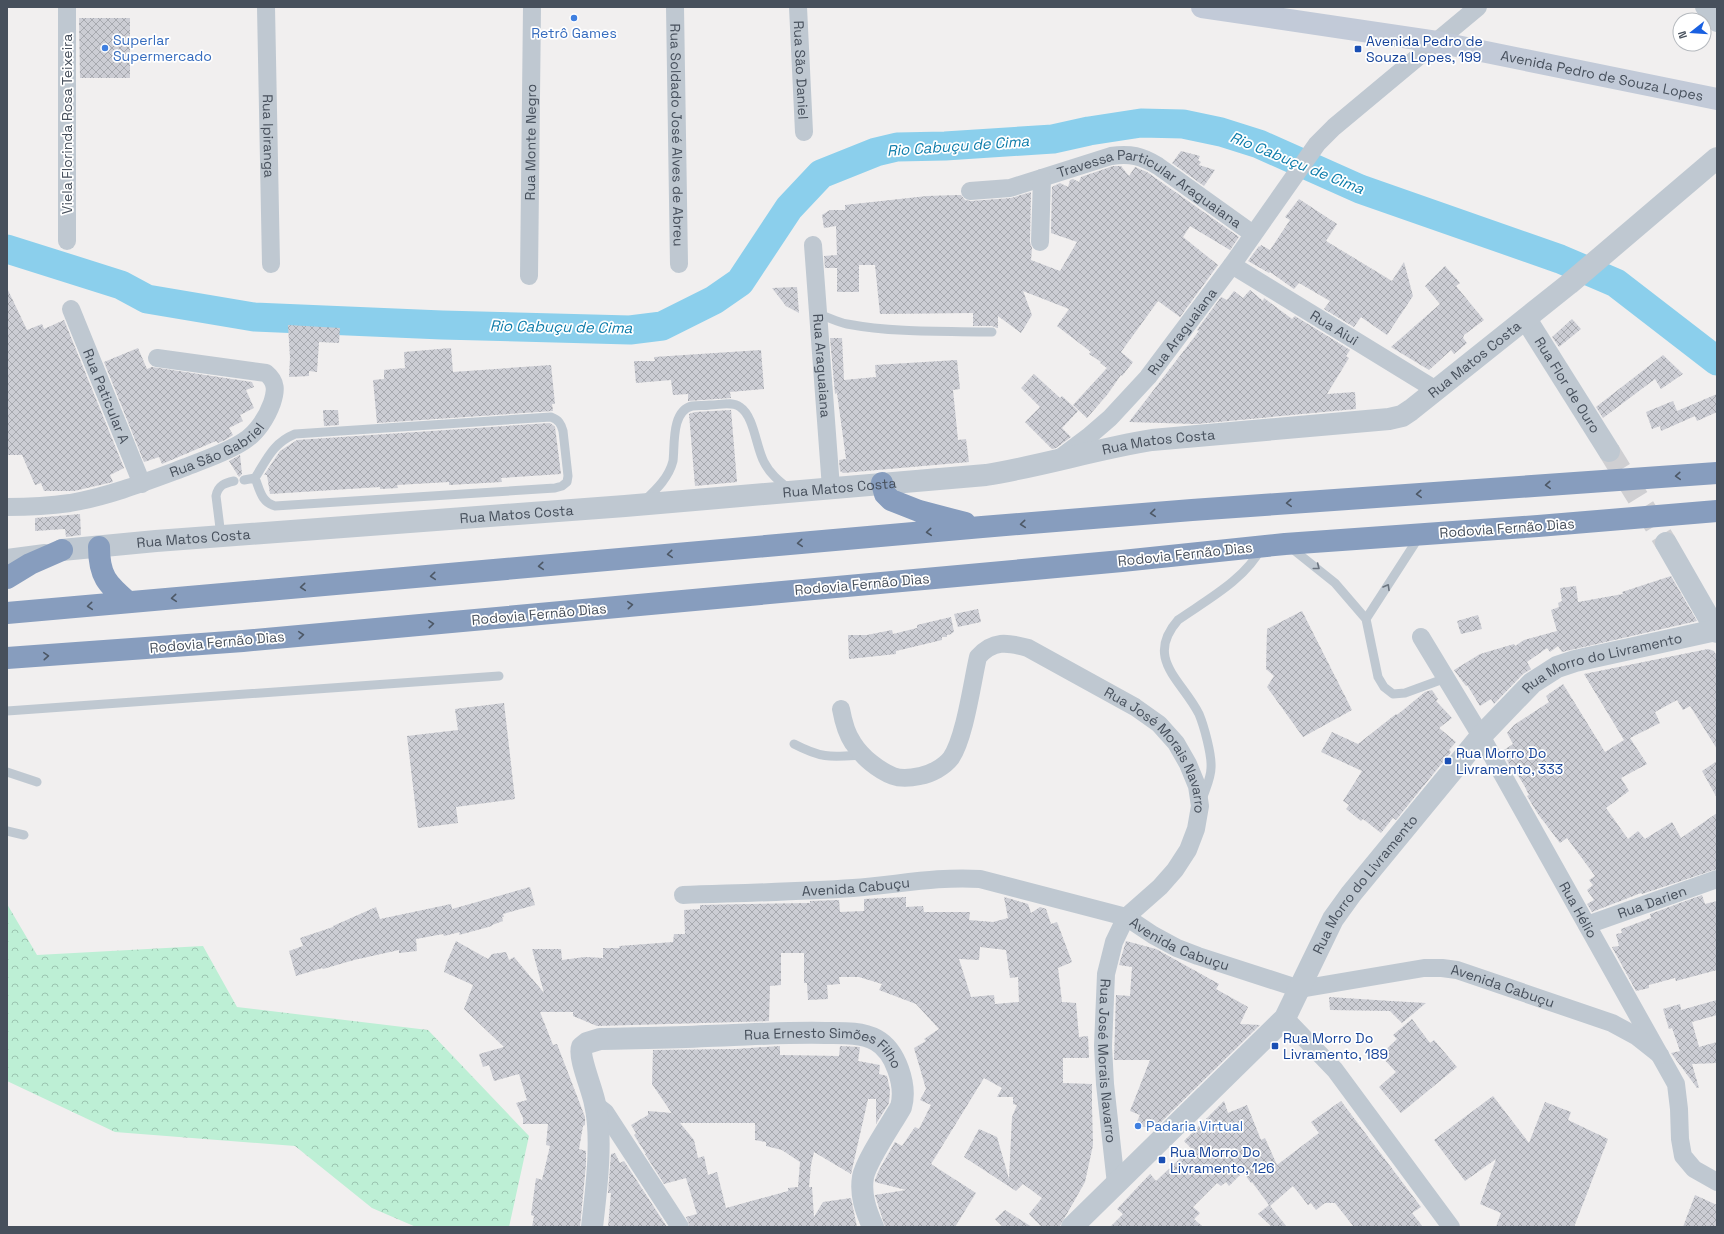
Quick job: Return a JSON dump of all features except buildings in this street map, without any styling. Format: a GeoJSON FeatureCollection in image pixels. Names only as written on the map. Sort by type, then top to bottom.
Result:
{"type":"FeatureCollection","features":[{"type":"Feature","properties":{"kind":"highway"},"geometry":{"type":"LineString","coordinates":[[7,613],[982,527],[1192,510],[1717,473]]}},
{"type":"Feature","properties":{"kind":"highway"},"geometry":{"type":"LineString","coordinates":[[882,483],[885,494],[891,500],[919,511],[982,527]]}},
{"type":"Feature","properties":{"kind":"highway","name":"Rodovia Fernão Dias"},"geometry":{"type":"LineString","coordinates":[[7,658],[290,636],[1122,561],[1285,544],[1717,511]]}},
{"type":"Feature","properties":{"kind":"highway"},"geometry":{"type":"LineString","coordinates":[[99,547],[100,568],[103,575],[108,584],[128,602]]}},
{"type":"Feature","properties":{"kind":"highway"},"geometry":{"type":"LineString","coordinates":[[7,578],[30,564],[62,550]]}},
{"type":"Feature","properties":{"kind":"main road","name":"Avenida Pedro de Souza Lopes"},"geometry":{"type":"LineString","coordinates":[[1202,7],[1437,42],[1717,99]]}},
{"type":"Feature","properties":{"kind":"street","name":"Viela Florinda Rosa Teixeira"},"geometry":{"type":"LineString","coordinates":[[66,7],[66,241]]}},
{"type":"Feature","properties":{"kind":"street","name":"Rua Ipiranga"},"geometry":{"type":"LineString","coordinates":[[266,7],[271,264]]}},
{"type":"Feature","properties":{"kind":"street","name":"Rua Monte Negro"},"geometry":{"type":"LineString","coordinates":[[529,276],[532,7]]}},
{"type":"Feature","properties":{"kind":"street","name":"Rua Soldado José Alves de Abreu"},"geometry":{"type":"LineString","coordinates":[[675,7],[679,264]]}},
{"type":"Feature","properties":{"kind":"street","name":"Rua São Daniel"},"geometry":{"type":"LineString","coordinates":[[798,7],[804,132]]}},
{"type":"Feature","properties":{"kind":"street","name":"Rua Araguaiana"},"geometry":{"type":"LineString","coordinates":[[1054,462],[1088,437],[1129,400],[1232,265],[1317,144],[1345,118],[1478,7]]}},
{"type":"Feature","properties":{"kind":"street"},"geometry":{"type":"LineString","coordinates":[[1704,7],[1717,23]]}},
{"type":"Feature","properties":{"kind":"street","name":"Travessa Particular Araguaiana"},"geometry":{"type":"LineString","coordinates":[[970,191],[1010,188],[1111,156],[1125,154],[1136,155],[1146,158],[1158,166],[1253,234]]}},
{"type":"Feature","properties":{"kind":"street","name":"Rua Matos Costa"},"geometry":{"type":"LineString","coordinates":[[7,558],[62,550],[221,536],[640,504],[986,475],[1054,462],[1088,452],[1152,440],[1389,419],[1402,416],[1569,284],[1717,158]]}},
{"type":"Feature","properties":{"kind":"street","name":"Travessa Particular Araguaiana"},"geometry":{"type":"LineString","coordinates":[[1040,242],[1042,178]]}},
{"type":"Feature","properties":{"kind":"street","name":"Rua Araguaiana"},"geometry":{"type":"LineString","coordinates":[[813,245],[830,488]]}},
{"type":"Feature","properties":{"kind":"street","name":"Rua Aiui"},"geometry":{"type":"LineString","coordinates":[[1232,265],[1436,390]]}},
{"type":"Feature","properties":{"kind":"street","name":"Rua Paticular A"},"geometry":{"type":"LineString","coordinates":[[71,309],[142,484]]}},
{"type":"Feature","properties":{"kind":"street","name":"Rua Flor de Ouro"},"geometry":{"type":"LineString","coordinates":[[1526,319],[1610,451]]}},
{"type":"Feature","properties":{"kind":"street","name":"Rua São Gabriel"},"geometry":{"type":"LineString","coordinates":[[7,507],[70,503],[95,498],[142,484],[224,452],[245,441],[258,428],[266,416],[275,391],[272,378],[266,373],[158,358]]}},
{"type":"Feature","properties":{"kind":"street"},"geometry":{"type":"LineString","coordinates":[[1666,543],[1717,631]]}},
{"type":"Feature","properties":{"kind":"street","name":"Rua Morro do Livramento"},"geometry":{"type":"LineString","coordinates":[[1072,1227],[1285,1018],[1333,919],[1351,894],[1481,736],[1532,683],[1557,667],[1575,661],[1717,631]]}},
{"type":"Feature","properties":{"kind":"street","name":"Rua Hélio"},"geometry":{"type":"LineString","coordinates":[[1421,637],[1481,736],[1676,1084],[1680,1139],[1683,1156],[1694,1169],[1717,1182]]}},
{"type":"Feature","properties":{"kind":"street","name":"Rua José Morais Navarro"},"geometry":{"type":"LineString","coordinates":[[840,709],[852,743],[862,755],[879,768],[894,776],[908,778],[925,775],[940,768],[950,759],[956,749],[962,732],[978,657],[985,649],[995,644],[1011,643],[1028,648],[1135,707],[1160,724],[1176,743],[1188,764],[1196,786],[1200,806],[1196,829],[1188,850],[1175,870],[1160,887],[1126,917],[1114,942],[1106,974],[1104,1010],[1105,1084],[1116,1184]]}},
{"type":"Feature","properties":{"kind":"street","name":"Avenida Cabuçu"},"geometry":{"type":"LineString","coordinates":[[683,895],[853,888],[936,879],[980,879],[1126,917],[1153,936],[1177,948],[1300,989],[1424,968],[1457,970],[1612,1024],[1636,1036],[1660,1055]]}},
{"type":"Feature","properties":{"kind":"street","name":"Rua Darien"},"geometry":{"type":"LineString","coordinates":[[1587,925],[1717,880]]}},
{"type":"Feature","properties":{"kind":"street"},"geometry":{"type":"LineString","coordinates":[[1285,1018],[1335,1070],[1451,1227]]}},
{"type":"Feature","properties":{"kind":"street","name":"Rua Ernesto Simões Filho"},"geometry":{"type":"LineString","coordinates":[[596,1105],[581,1054],[582,1047],[586,1043],[600,1039],[807,1032],[862,1035],[877,1041],[894,1059],[904,1087],[904,1093],[901,1107],[863,1175],[862,1187],[864,1202],[874,1227]]}},
{"type":"Feature","properties":{"kind":"street"},"geometry":{"type":"LineString","coordinates":[[592,1227],[597,1167],[598,1130],[596,1105]]}},
{"type":"Feature","properties":{"kind":"street"},"geometry":{"type":"LineString","coordinates":[[596,1105],[605,1112],[680,1227]]}},
{"type":"Feature","properties":{"kind":"lane"},"geometry":{"type":"LineString","coordinates":[[818,314],[846,323],[879,328],[919,331],[992,332]]}},
{"type":"Feature","properties":{"kind":"lane"},"geometry":{"type":"LineString","coordinates":[[640,504],[654,492],[666,477],[672,461],[675,427],[683,413],[690,407],[732,404],[740,407],[750,422],[755,442],[764,462],[774,477],[791,491]]}},
{"type":"Feature","properties":{"kind":"lane"},"geometry":{"type":"LineString","coordinates":[[551,417],[557,419],[563,431],[568,476],[567,482],[562,486],[555,488],[275,506],[268,504],[264,500],[255,478],[275,447],[284,439],[295,434],[551,417]]}},
{"type":"Feature","properties":{"kind":"lane"},"geometry":{"type":"LineString","coordinates":[[221,536],[216,496],[217,490],[221,486],[239,480],[255,478]]}},
{"type":"Feature","properties":{"kind":"lane"},"geometry":{"type":"LineString","coordinates":[[1366,619],[1421,534]]}},
{"type":"Feature","properties":{"kind":"lane"},"geometry":{"type":"LineString","coordinates":[[1285,544],[1336,583],[1366,619],[1378,677],[1384,688],[1393,694],[1405,693],[1446,678]]}},
{"type":"Feature","properties":{"kind":"lane"},"geometry":{"type":"LineString","coordinates":[[1200,806],[1211,769],[1210,752],[1199,714],[1165,661],[1164,643],[1169,630],[1178,620],[1244,573],[1255,559],[1262,546]]}},
{"type":"Feature","properties":{"kind":"lane"},"geometry":{"type":"LineString","coordinates":[[7,711],[499,676]]}},
{"type":"Feature","properties":{"kind":"lane"},"geometry":{"type":"LineString","coordinates":[[794,744],[812,753],[825,757],[862,755]]}},
{"type":"Feature","properties":{"kind":"lane"},"geometry":{"type":"LineString","coordinates":[[7,772],[37,782]]}},
{"type":"Feature","properties":{"kind":"lane"},"geometry":{"type":"LineString","coordinates":[[7,831],[24,835]]}},
{"type":"Feature","properties":{"kind":"green space"},"geometry":{"type":"Polygon","coordinates":[[[7,904],[37,955],[203,946],[237,1007],[428,1030],[529,1136],[509,1227],[416,1227],[372,1208],[295,1146],[115,1132],[7,1081],[7,904]]]}},
{"type":"Feature","properties":{"kind":"waterway","name":"Rio Cabuçu de Cima"},"geometry":{"type":"LineString","coordinates":[[7,249],[121,285],[147,299],[254,317],[442,325],[630,330],[662,326],[714,300],[740,282],[789,208],[821,174],[876,152],[897,147],[945,146],[1053,139],[1089,131],[1141,123],[1183,124],[1221,132],[1259,144],[1360,189],[1560,259],[1616,283],[1717,361]]}},
{"type":"Feature","properties":{"kind":"tunnel"},"geometry":{"type":"LineString","coordinates":[[1609,451],[1666,543]]}},
{"type":"Feature","properties":{"kind":"place","name":"Retrô Games"},"geometry":{"type":"Point","coordinates":[574,18]}},
{"type":"Feature","properties":{"kind":"place","name":"Superlar Supermercado"},"geometry":{"type":"Point","coordinates":[105,48]}},
{"type":"Feature","properties":{"kind":"place","name":"Avenida Pedro de Souza Lopes, 199"},"geometry":{"type":"Point","coordinates":[1358,49]}},
{"type":"Feature","properties":{"kind":"place","name":"Rua Morro Do Livramento, 333"},"geometry":{"type":"Point","coordinates":[1448,761]}},
{"type":"Feature","properties":{"kind":"place","name":"Rua Morro Do Livramento, 189"},"geometry":{"type":"Point","coordinates":[1275,1046]}},
{"type":"Feature","properties":{"kind":"place","name":"Padaria Virtual"},"geometry":{"type":"Point","coordinates":[1138,1126]}},
{"type":"Feature","properties":{"kind":"place","name":"Rua Morro Do Livramento, 126"},"geometry":{"type":"Point","coordinates":[1162,1160]}}]}
